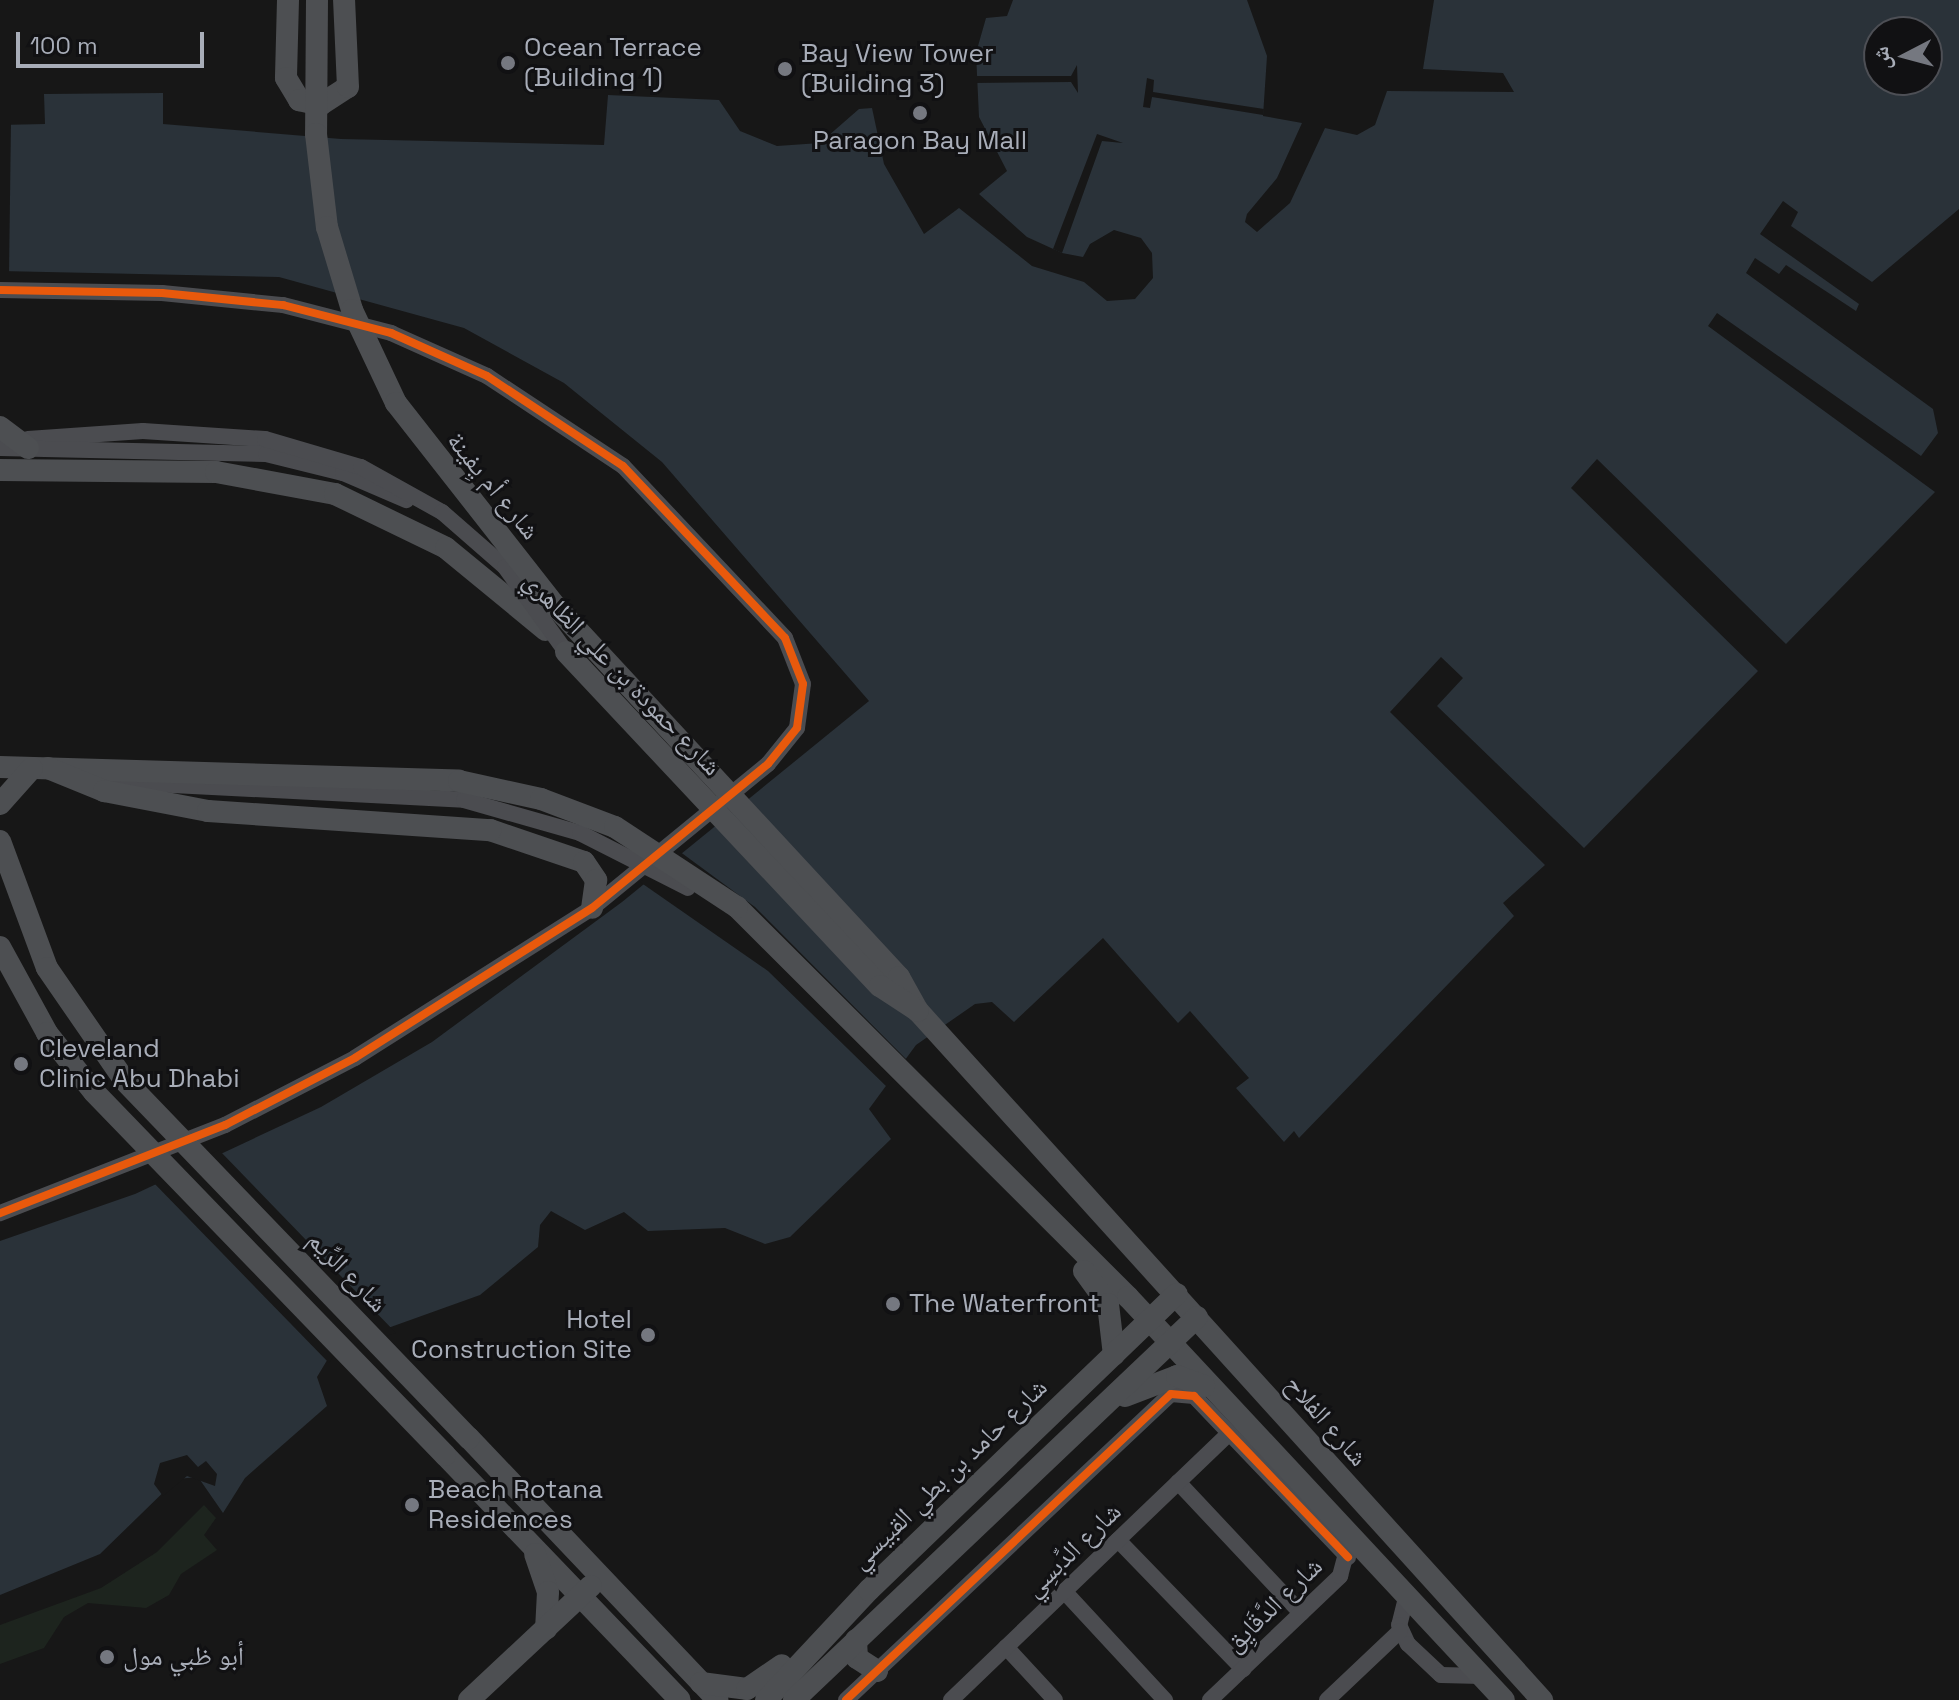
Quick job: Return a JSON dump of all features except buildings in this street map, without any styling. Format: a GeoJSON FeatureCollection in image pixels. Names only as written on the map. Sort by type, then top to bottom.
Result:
{"type":"FeatureCollection","features":[{"type":"Feature","properties":{"kind":"main road"},"geometry":{"type":"LineString","coordinates":[[288,0],[286,78],[299,100],[320,105],[348,87],[344,0]]}},
{"type":"Feature","properties":{"kind":"main road","name":"شارع أم يِفينة"},"geometry":{"type":"LineString","coordinates":[[317,0],[316,134],[327,227],[356,322],[396,403],[556,607],[899,977],[918,1011]]}},
{"type":"Feature","properties":{"kind":"main road"},"geometry":{"type":"LineString","coordinates":[[0,427],[28,448]]}},
{"type":"Feature","properties":{"kind":"main road","name":"شارع حمودة بن علي الظاهري"},"geometry":{"type":"LineString","coordinates":[[0,470],[216,472],[335,494],[468,562],[566,652],[880,986],[918,1011],[1071,1177]]}},
{"type":"Feature","properties":{"kind":"main road"},"geometry":{"type":"LineString","coordinates":[[0,767],[341,772],[486,786],[615,827],[737,907],[1149,1320],[1215,1392],[1281,1476],[1348,1533],[1504,1700]]}},
{"type":"Feature","properties":{"kind":"main road"},"geometry":{"type":"LineString","coordinates":[[0,804],[40,768]]}},
{"type":"Feature","properties":{"kind":"main road"},"geometry":{"type":"LineString","coordinates":[[40,768],[104,791],[208,811],[490,830],[584,862],[596,880],[592,908]]}},
{"type":"Feature","properties":{"kind":"main road","name":"شارع الرِّيم"},"geometry":{"type":"LineString","coordinates":[[0,841],[37,949],[99,1050],[718,1700]]}},
{"type":"Feature","properties":{"kind":"main road"},"geometry":{"type":"LineString","coordinates":[[0,947],[47,1033],[94,1092],[528,1538],[680,1700]]}},
{"type":"Feature","properties":{"kind":"main road","name":"شارع الفلاح"},"geometry":{"type":"LineString","coordinates":[[1071,1177],[1542,1700]]}},
{"type":"Feature","properties":{"kind":"main road"},"geometry":{"type":"LineString","coordinates":[[1035,1207],[1103,1295],[1114,1355]]}},
{"type":"Feature","properties":{"kind":"main road","name":"شارع حامد بن بطي القبيسي"},"geometry":{"type":"LineString","coordinates":[[766,1700],[869,1590],[1177,1294]]}},
{"type":"Feature","properties":{"kind":"main road"},"geometry":{"type":"LineString","coordinates":[[804,1695],[856,1640],[1197,1317]]}},
{"type":"Feature","properties":{"kind":"main road"},"geometry":{"type":"LineString","coordinates":[[1106,1406],[1177,1376],[1215,1392]]}},
{"type":"Feature","properties":{"kind":"main road"},"geometry":{"type":"LineString","coordinates":[[528,1538],[548,1592],[546,1629]]}},
{"type":"Feature","properties":{"kind":"main road"},"geometry":{"type":"LineString","coordinates":[[469,1700],[600,1577]]}},
{"type":"Feature","properties":{"kind":"main road"},"geometry":{"type":"LineString","coordinates":[[700,1682],[747,1689],[765,1680],[869,1590]]}},
{"type":"Feature","properties":{"kind":"main road"},"geometry":{"type":"LineString","coordinates":[[856,1640],[857,1658],[877,1671]]}},
{"type":"Feature","properties":{"kind":"street"},"geometry":{"type":"LineString","coordinates":[[0,290],[230,297],[316,312],[437,352],[579,431],[623,466],[798,659],[797,728],[725,799],[592,908],[355,1058],[251,1112],[0,1213]]}},
{"type":"Feature","properties":{"kind":"street"},"geometry":{"type":"LineString","coordinates":[[0,442],[143,431],[266,447],[361,467],[442,512],[505,567],[566,652]]}},
{"type":"Feature","properties":{"kind":"street","name":"شارع حمودة بن علي الظاهري"},"geometry":{"type":"LineString","coordinates":[[0,448],[266,447],[368,482],[470,540],[539,599],[725,799]]}},
{"type":"Feature","properties":{"kind":"street"},"geometry":{"type":"LineString","coordinates":[[0,777],[464,800],[580,833],[737,907]]}},
{"type":"Feature","properties":{"kind":"street"},"geometry":{"type":"LineString","coordinates":[[846,1700],[1164,1398],[1194,1396],[1228,1434],[1281,1476],[1348,1557]]}},
{"type":"Feature","properties":{"kind":"street","name":"شارع الدِّبسِي"},"geometry":{"type":"LineString","coordinates":[[951,1700],[1228,1434]]}},
{"type":"Feature","properties":{"kind":"street"},"geometry":{"type":"LineString","coordinates":[[1178,1482],[1301,1613]]}},
{"type":"Feature","properties":{"kind":"street","name":"شارع الدَّقَايِق"},"geometry":{"type":"LineString","coordinates":[[1210,1700],[1340,1576],[1348,1557],[1348,1533]]}},
{"type":"Feature","properties":{"kind":"street"},"geometry":{"type":"LineString","coordinates":[[1118,1540],[1243,1669]]}},
{"type":"Feature","properties":{"kind":"street"},"geometry":{"type":"LineString","coordinates":[[1064,1591],[1165,1700]]}},
{"type":"Feature","properties":{"kind":"street"},"geometry":{"type":"LineString","coordinates":[[1327,1700],[1400,1631],[1407,1594]]}},
{"type":"Feature","properties":{"kind":"street"},"geometry":{"type":"LineString","coordinates":[[1400,1631],[1437,1673],[1481,1676]]}},
{"type":"Feature","properties":{"kind":"street"},"geometry":{"type":"LineString","coordinates":[[1006,1647],[1055,1700]]}},
{"type":"Feature","properties":{"kind":"shaded area"},"geometry":{"type":"Polygon","coordinates":[[[1013,0],[1247,0],[1267,56],[1263,116],[1302,123],[1277,178],[1247,214],[1245,222],[1257,232],[1290,203],[1325,128],[1357,135],[1375,125],[1387,91],[1514,92],[1503,73],[1423,69],[1434,0],[1959,0],[1959,209],[1872,282],[1791,226],[1798,212],[1783,201],[1760,234],[1859,304],[1856,311],[1786,265],[1779,274],[1755,258],[1746,273],[1933,409],[1938,433],[1921,456],[1717,313],[1708,326],[1935,492],[1786,644],[1597,459],[1571,488],[1758,671],[1584,848],[1437,706],[1463,678],[1441,657],[1390,712],[1545,865],[1503,903],[1514,916],[1299,1138],[1294,1131],[1284,1142],[1236,1088],[1249,1078],[1190,1011],[1178,1023],[1103,938],[1014,1022],[992,1002],[975,1004],[916,1045],[869,1109],[891,1139],[790,1237],[765,1244],[725,1228],[648,1231],[624,1212],[585,1230],[551,1211],[540,1225],[538,1247],[480,1295],[335,1347],[317,1377],[327,1406],[245,1478],[223,1513],[198,1477],[177,1479],[100,1554],[0,1595],[0,1241],[135,1194],[321,1107],[432,1042],[622,902],[869,701],[662,462],[564,383],[464,328],[279,277],[0,271],[0,125],[45,124],[44,94],[163,93],[163,124],[341,139],[604,145],[608,95],[719,100],[740,131],[777,146],[820,143],[859,109],[872,108],[884,164],[924,234],[959,208],[1032,266],[1084,282],[1107,301],[1135,299],[1153,278],[1152,253],[1141,238],[1114,230],[1090,244],[1083,257],[1062,253],[1027,237],[979,194],[1007,171],[979,117],[976,53],[986,18],[1007,16],[1013,0]]]}},
{"type":"Feature","properties":{"kind":"shaded area"},"geometry":{"type":"Polygon","coordinates":[[[204,1505],[216,1518],[204,1535],[217,1550],[181,1574],[169,1595],[146,1608],[88,1603],[64,1617],[44,1648],[0,1664],[0,1625],[101,1588],[157,1552],[204,1505]]]}},
{"type":"Feature","properties":{"kind":"pier"},"geometry":{"type":"Polygon","coordinates":[[[1077,65],[1078,93],[1071,82],[973,83],[973,76],[1071,76],[1077,65]]]}},
{"type":"Feature","properties":{"kind":"pier"},"geometry":{"type":"Polygon","coordinates":[[[1147,78],[1154,80],[1153,92],[1264,109],[1263,115],[1152,97],[1150,108],[1143,107],[1147,78]]]}},
{"type":"Feature","properties":{"kind":"pier"},"geometry":{"type":"Polygon","coordinates":[[[0,121],[11,121],[9,275],[0,275],[0,121]]]}},
{"type":"Feature","properties":{"kind":"pier"},"geometry":{"type":"Polygon","coordinates":[[[1097,134],[1123,143],[1102,141],[1062,253],[1053,249],[1097,134]]]}},
{"type":"Feature","properties":{"kind":"pier"},"geometry":{"type":"Polygon","coordinates":[[[679,851],[755,907],[908,1061],[887,1087],[768,971],[640,882],[679,851]]]}},
{"type":"Feature","properties":{"kind":"pier"},"geometry":{"type":"Polygon","coordinates":[[[219,1150],[396,1333],[338,1350],[329,1363],[152,1181],[219,1150]]]}},
{"type":"Feature","properties":{"kind":"pier"},"geometry":{"type":"Polygon","coordinates":[[[187,1455],[198,1467],[206,1461],[217,1474],[215,1486],[187,1476],[163,1496],[154,1484],[160,1463],[187,1455]]]}},
{"type":"Feature","properties":{"kind":"cycle path"},"geometry":{"type":"LineString","coordinates":[[0,290],[162,293],[283,305],[391,333],[487,376],[623,466],[785,638],[803,684],[797,728],[768,764],[592,908],[355,1058],[225,1125],[0,1213]]}},
{"type":"Feature","properties":{"kind":"cycle path"},"geometry":{"type":"LineString","coordinates":[[846,1700],[1171,1394],[1194,1396],[1348,1557]]}},
{"type":"Feature","properties":{"kind":"place","name":"Ocean Terrace (Building 1)"},"geometry":{"type":"Point","coordinates":[508,63]}},
{"type":"Feature","properties":{"kind":"place","name":"Bay View Tower (Building 3)"},"geometry":{"type":"Point","coordinates":[785,69]}},
{"type":"Feature","properties":{"kind":"place","name":"Paragon Bay Mall"},"geometry":{"type":"Point","coordinates":[920,113]}},
{"type":"Feature","properties":{"kind":"place","name":"Cleveland Clinic Abu Dhabi"},"geometry":{"type":"Point","coordinates":[21,1064]}},
{"type":"Feature","properties":{"kind":"place","name":"The Waterfront"},"geometry":{"type":"Point","coordinates":[893,1304]}},
{"type":"Feature","properties":{"kind":"place","name":"Hotel Construction Site"},"geometry":{"type":"Point","coordinates":[648,1335]}},
{"type":"Feature","properties":{"kind":"place","name":"Beach Rotana Residences"},"geometry":{"type":"Point","coordinates":[412,1505]}},
{"type":"Feature","properties":{"kind":"place","name":"أبو ظبي مول"},"geometry":{"type":"Point","coordinates":[107,1657]}}]}
